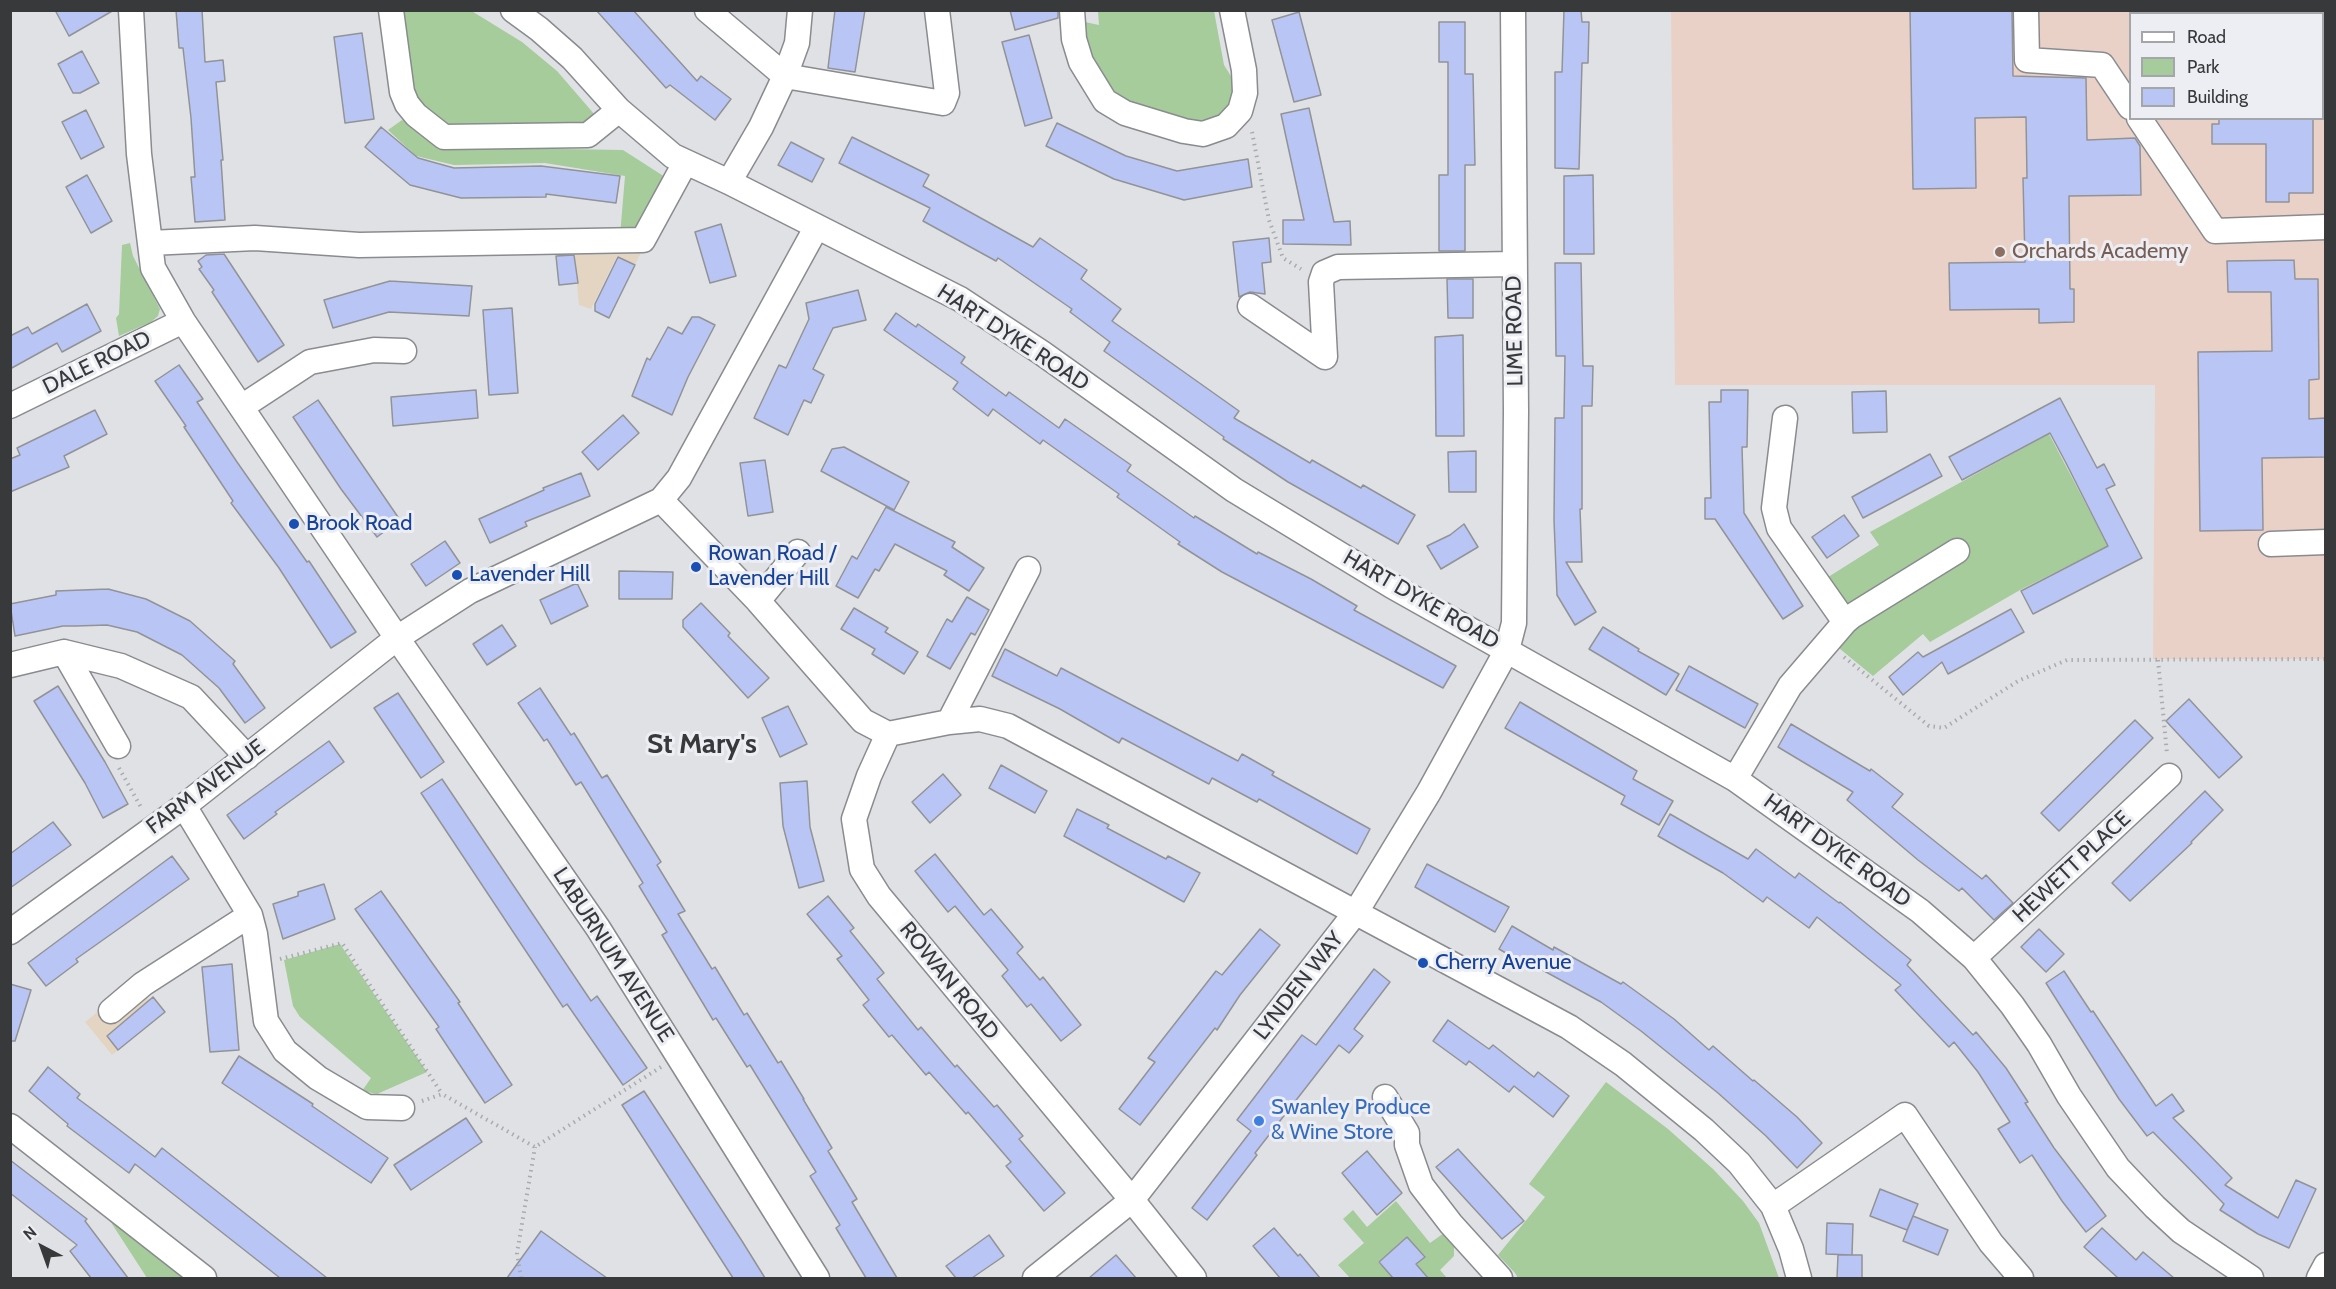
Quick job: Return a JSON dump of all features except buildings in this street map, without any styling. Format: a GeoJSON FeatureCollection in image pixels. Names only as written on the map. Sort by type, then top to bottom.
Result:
{"type":"FeatureCollection","features":[{"type":"Feature","properties":{"kind":"street"},"geometry":{"type":"LineString","coordinates":[[130,10],[139,154],[153,267],[183,321],[243,406],[397,638],[470,591],[661,500],[679,478],[816,228]]}},
{"type":"Feature","properties":{"kind":"street"},"geometry":{"type":"LineString","coordinates":[[391,10],[402,92],[407,104],[416,115],[444,137],[588,135],[619,110]]}},
{"type":"Feature","properties":{"kind":"street","name":"HART DYKE ROAD"},"geometry":{"type":"LineString","coordinates":[[513,10],[540,29],[572,58],[619,110],[674,156],[960,299],[1042,353],[1234,489],[1392,586],[1736,778],[1920,912],[1974,957],[2012,1005],[2118,1168],[2155,1208],[2181,1231],[2251,1278]]}},
{"type":"Feature","properties":{"kind":"street"},"geometry":{"type":"LineString","coordinates":[[707,10],[785,76],[943,104],[946,93],[937,10]]}},
{"type":"Feature","properties":{"kind":"street"},"geometry":{"type":"LineString","coordinates":[[729,182],[761,127],[785,76],[797,43],[800,10]]}},
{"type":"Feature","properties":{"kind":"street"},"geometry":{"type":"LineString","coordinates":[[1072,10],[1074,39],[1081,62],[1105,101],[1125,113],[1203,135],[1226,126],[1240,111],[1245,93],[1232,10]]}},
{"type":"Feature","properties":{"kind":"street","name":"LIME ROAD"},"geometry":{"type":"LineString","coordinates":[[1507,650],[1514,623],[1512,10]]}},
{"type":"Feature","properties":{"kind":"street"},"geometry":{"type":"LineString","coordinates":[[2026,10],[2027,60],[2102,65],[2129,106]]}},
{"type":"Feature","properties":{"kind":"street"},"geometry":{"type":"LineString","coordinates":[[2140,120],[2215,231],[2325,227]]}},
{"type":"Feature","properties":{"kind":"street"},"geometry":{"type":"LineString","coordinates":[[150,243],[255,238],[359,244],[643,240],[685,163]]}},
{"type":"Feature","properties":{"kind":"street"},"geometry":{"type":"LineString","coordinates":[[1250,306],[1325,357],[1321,282],[1324,273],[1338,267],[1514,264]]}},
{"type":"Feature","properties":{"kind":"street","name":"DALE ROAD"},"geometry":{"type":"LineString","coordinates":[[10,406],[183,321]]}},
{"type":"Feature","properties":{"kind":"street"},"geometry":{"type":"LineString","coordinates":[[243,406],[310,362],[374,350],[404,351]]}},
{"type":"Feature","properties":{"kind":"street"},"geometry":{"type":"LineString","coordinates":[[1785,418],[1774,508],[1779,528],[1845,622]]}},
{"type":"Feature","properties":{"kind":"street"},"geometry":{"type":"LineString","coordinates":[[661,500],[758,601],[863,721],[888,734],[949,722],[980,719],[1008,726],[1569,1027],[1623,1064],[1704,1130],[1739,1163],[1773,1206],[1791,1249],[1799,1278]]}},
{"type":"Feature","properties":{"kind":"street"},"geometry":{"type":"LineString","coordinates":[[2271,544],[2325,542]]}},
{"type":"Feature","properties":{"kind":"street"},"geometry":{"type":"LineString","coordinates":[[1736,778],[1790,686],[1845,622],[1957,551]]}},
{"type":"Feature","properties":{"kind":"street"},"geometry":{"type":"LineString","coordinates":[[758,601],[798,552]]}},
{"type":"Feature","properties":{"kind":"street"},"geometry":{"type":"LineString","coordinates":[[949,722],[1028,569]]}},
{"type":"Feature","properties":{"kind":"street","name":"FARM AVENUE"},"geometry":{"type":"LineString","coordinates":[[10,932],[184,806],[397,638]]}},
{"type":"Feature","properties":{"kind":"street","name":"LABURNUM AVENUE"},"geometry":{"type":"LineString","coordinates":[[397,638],[598,928],[818,1278]]}},
{"type":"Feature","properties":{"kind":"street","name":"LYNDEN WAY"},"geometry":{"type":"LineString","coordinates":[[1035,1278],[1132,1200],[1356,912],[1429,792],[1507,650]]}},
{"type":"Feature","properties":{"kind":"street"},"geometry":{"type":"LineString","coordinates":[[64,652],[118,746]]}},
{"type":"Feature","properties":{"kind":"street"},"geometry":{"type":"LineString","coordinates":[[10,665],[64,652],[121,666],[191,697],[247,757]]}},
{"type":"Feature","properties":{"kind":"street","name":"ROWAN ROAD"},"geometry":{"type":"LineString","coordinates":[[888,734],[868,776],[854,819],[862,869],[879,896],[1132,1200]]}},
{"type":"Feature","properties":{"kind":"street","name":"HEWETT PLACE"},"geometry":{"type":"LineString","coordinates":[[1974,957],[2169,776]]}},
{"type":"Feature","properties":{"kind":"street"},"geometry":{"type":"LineString","coordinates":[[184,806],[250,915],[260,965],[266,1022],[285,1052],[318,1078],[367,1107],[402,1108]]}},
{"type":"Feature","properties":{"kind":"street"},"geometry":{"type":"LineString","coordinates":[[111,1011],[143,984],[250,915]]}},
{"type":"Feature","properties":{"kind":"street"},"geometry":{"type":"LineString","coordinates":[[1385,1097],[1407,1133],[1407,1145],[1421,1185],[1451,1224],[1500,1278]]}},
{"type":"Feature","properties":{"kind":"street"},"geometry":{"type":"LineString","coordinates":[[1773,1206],[1905,1115],[1991,1243],[2021,1278]]}},
{"type":"Feature","properties":{"kind":"street"},"geometry":{"type":"LineString","coordinates":[[10,1126],[204,1278]]}},
{"type":"Feature","properties":{"kind":"street"},"geometry":{"type":"LineString","coordinates":[[1132,1200],[1194,1278]]}},
{"type":"Feature","properties":{"kind":"street"},"geometry":{"type":"LineString","coordinates":[[2319,1278],[2325,1265]]}},
{"type":"Feature","properties":{"kind":"path"},"geometry":{"type":"LineString","coordinates":[[1240,111],[1251,126],[1269,220],[1283,258],[1321,282]]}},
{"type":"Feature","properties":{"kind":"path"},"geometry":{"type":"LineString","coordinates":[[1827,644],[1929,726],[1944,728],[2018,681],[2067,660],[2325,659]]}},
{"type":"Feature","properties":{"kind":"path"},"geometry":{"type":"LineString","coordinates":[[2158,660],[2169,776]]}},
{"type":"Feature","properties":{"kind":"path"},"geometry":{"type":"LineString","coordinates":[[118,746],[109,750],[152,828]]}},
{"type":"Feature","properties":{"kind":"path"},"geometry":{"type":"LineString","coordinates":[[260,965],[342,943],[442,1094],[535,1147]]}},
{"type":"Feature","properties":{"kind":"path"},"geometry":{"type":"LineString","coordinates":[[521,1278],[517,1253],[535,1147],[680,1056]]}},
{"type":"Feature","properties":{"kind":"path"},"geometry":{"type":"LineString","coordinates":[[402,1108],[442,1094]]}},
{"type":"Feature","properties":{"kind":"shaded area","name":"Orchards Academy"},"geometry":{"type":"Polygon","coordinates":[[[1671,11],[2325,11],[2325,659],[2153,659],[2155,385],[1675,385],[1671,11]]]}},
{"type":"Feature","properties":{"kind":"shaded area"},"geometry":{"type":"Polygon","coordinates":[[[646,242],[635,265],[617,256],[591,309],[579,305],[573,243],[646,242]]]}},
{"type":"Feature","properties":{"kind":"shaded area"},"geometry":{"type":"Polygon","coordinates":[[[134,982],[149,1000],[154,997],[166,1012],[112,1055],[85,1022],[134,982]]]}},
{"type":"Feature","properties":{"kind":"green space"},"geometry":{"type":"Polygon","coordinates":[[[470,10],[522,42],[557,71],[595,115],[585,125],[449,124],[424,108],[415,97],[410,85],[401,11],[470,10]]]}},
{"type":"Feature","properties":{"kind":"green space"},"geometry":{"type":"Polygon","coordinates":[[[1098,11],[1214,11],[1224,65],[1234,81],[1235,99],[1221,118],[1204,125],[1129,106],[1096,78],[1084,34],[1085,22],[1099,25],[1098,11]]]}},
{"type":"Feature","properties":{"kind":"green space"},"geometry":{"type":"Polygon","coordinates":[[[402,120],[439,147],[623,150],[665,177],[635,232],[620,236],[625,176],[545,163],[454,165],[416,156],[388,130],[402,120]]]}},
{"type":"Feature","properties":{"kind":"green space"},"geometry":{"type":"Polygon","coordinates":[[[130,243],[133,256],[160,309],[158,316],[151,322],[119,336],[116,318],[119,314],[122,245],[130,243]]]}},
{"type":"Feature","properties":{"kind":"green space"},"geometry":{"type":"Polygon","coordinates":[[[2049,434],[2108,546],[2020,590],[1930,642],[1923,634],[1873,676],[1834,644],[1825,579],[1879,545],[1870,532],[2049,434]]]}},
{"type":"Feature","properties":{"kind":"green space"},"geometry":{"type":"Polygon","coordinates":[[[340,944],[427,1072],[377,1094],[362,1091],[371,1078],[300,1017],[293,1006],[284,960],[340,944]]]}},
{"type":"Feature","properties":{"kind":"green space"},"geometry":{"type":"Polygon","coordinates":[[[1606,1082],[1668,1129],[1713,1169],[1743,1201],[1759,1223],[1779,1278],[1518,1278],[1498,1255],[1545,1197],[1529,1184],[1606,1082]]]}},
{"type":"Feature","properties":{"kind":"green space"},"geometry":{"type":"Polygon","coordinates":[[[1396,1201],[1430,1243],[1444,1233],[1454,1245],[1454,1256],[1440,1270],[1447,1278],[1428,1278],[1416,1264],[1425,1256],[1407,1237],[1378,1262],[1393,1278],[1350,1278],[1338,1265],[1364,1243],[1343,1219],[1353,1210],[1367,1227],[1396,1201]]]}},
{"type":"Feature","properties":{"kind":"green space"},"geometry":{"type":"Polygon","coordinates":[[[103,1210],[189,1278],[147,1278],[103,1210]]]}},
{"type":"Feature","properties":{"kind":"place","name":"Orchards Academy"},"geometry":{"type":"Point","coordinates":[2000,252]}},
{"type":"Feature","properties":{"kind":"place","name":"Brook Road"},"geometry":{"type":"Point","coordinates":[294,524]}},
{"type":"Feature","properties":{"kind":"place","name":"Rowan Road / Lavender Hill"},"geometry":{"type":"Point","coordinates":[696,567]}},
{"type":"Feature","properties":{"kind":"place","name":"Lavender Hill"},"geometry":{"type":"Point","coordinates":[457,575]}},
{"type":"Feature","properties":{"kind":"place","name":"Cherry Avenue"},"geometry":{"type":"Point","coordinates":[1423,963]}},
{"type":"Feature","properties":{"kind":"place","name":"Swanley Produce & Wine Store"},"geometry":{"type":"Point","coordinates":[1259,1121]}},
{"type":"Feature","properties":{"kind":"district","name":"St Mary's"},"geometry":{"type":"Point","coordinates":[702,745]}}]}
